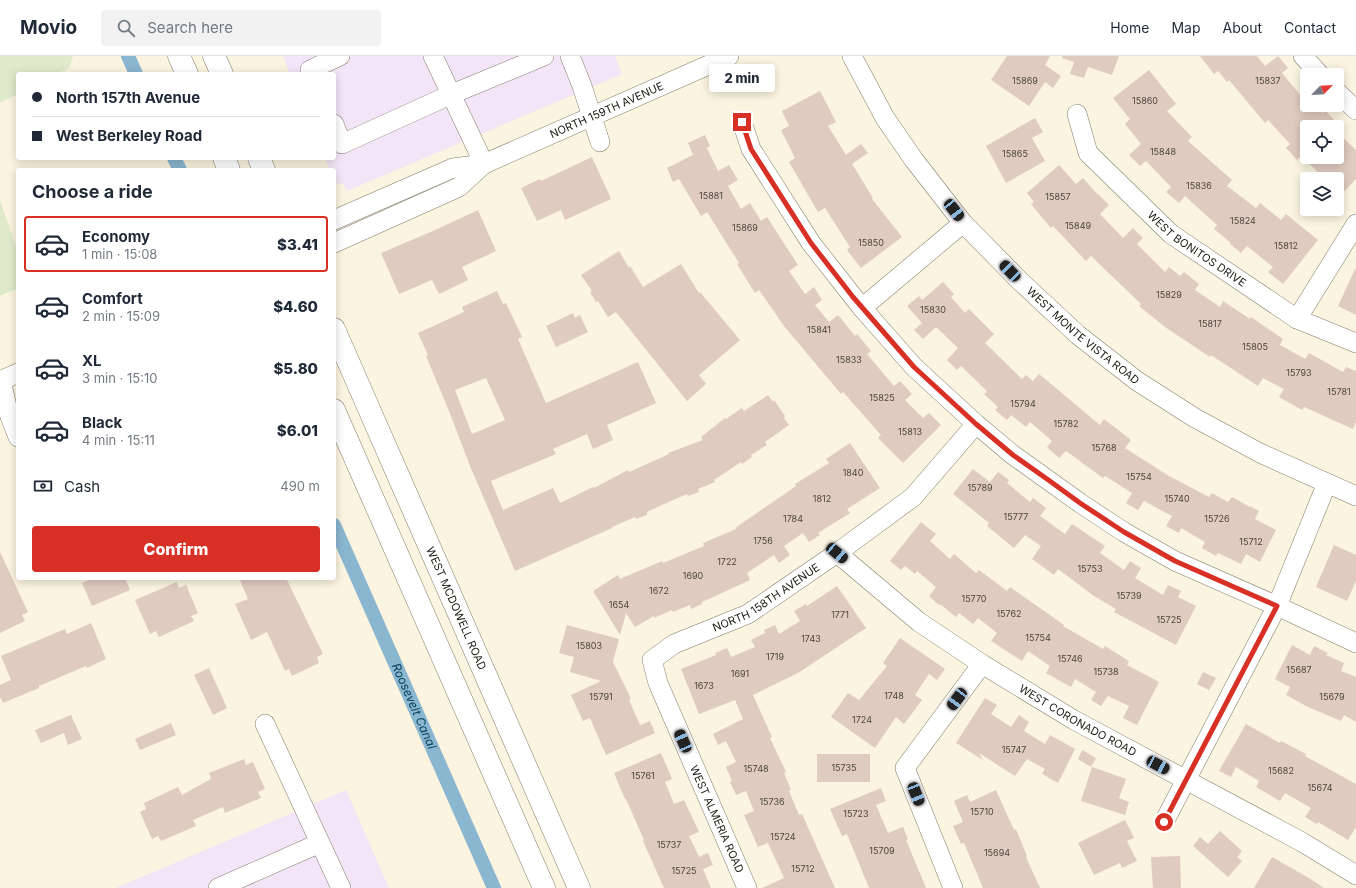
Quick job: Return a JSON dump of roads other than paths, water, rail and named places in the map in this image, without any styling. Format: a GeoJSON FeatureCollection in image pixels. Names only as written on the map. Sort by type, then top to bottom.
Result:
{"type":"FeatureCollection","features":[{"type":"Feature","properties":{"kind":"main road"},"geometry":{"type":"LineString","coordinates":[[179,56],[186,72]]}},
{"type":"Feature","properties":{"kind":"main road"},"geometry":{"type":"LineString","coordinates":[[214,56],[221,72]]}},
{"type":"Feature","properties":{"kind":"main road","name":"WEST MCDOWELL ROAD"},"geometry":{"type":"LineString","coordinates":[[336,334],[579,888]]}},
{"type":"Feature","properties":{"kind":"main road"},"geometry":{"type":"LineString","coordinates":[[336,415],[544,888]]}},
{"type":"Feature","properties":{"kind":"street"},"geometry":{"type":"LineString","coordinates":[[309,67],[340,56]]}},
{"type":"Feature","properties":{"kind":"street"},"geometry":{"type":"LineString","coordinates":[[433,56],[484,164]]}},
{"type":"Feature","properties":{"kind":"street"},"geometry":{"type":"LineString","coordinates":[[336,129],[342,144],[452,94],[544,56]]}},
{"type":"Feature","properties":{"kind":"street"},"geometry":{"type":"LineString","coordinates":[[570,56],[582,86],[600,142]]}},
{"type":"Feature","properties":{"kind":"street","name":"NORTH 159TH AVENUE"},"geometry":{"type":"LineString","coordinates":[[336,219],[453,168],[484,164],[728,56]]}},
{"type":"Feature","properties":{"kind":"street","name":"WEST MONTE VISTA ROAD"},"geometry":{"type":"LineString","coordinates":[[852,56],[885,118],[914,160],[963,222],[1020,281],[1078,335],[1137,381],[1201,422],[1260,453],[1356,496]]}},
{"type":"Feature","properties":{"kind":"street"},"geometry":{"type":"LineString","coordinates":[[1303,56],[1314,68]]}},
{"type":"Feature","properties":{"kind":"street"},"geometry":{"type":"LineString","coordinates":[[1344,99],[1356,110]]}},
{"type":"Feature","properties":{"kind":"street","name":"WEST BONITOS DRIVE"},"geometry":{"type":"LineString","coordinates":[[1077,114],[1088,153],[1171,234],[1297,318],[1356,343]]}},
{"type":"Feature","properties":{"kind":"street"},"geometry":{"type":"LineString","coordinates":[[742,122],[751,149],[811,243],[862,308],[914,367],[976,424],[1013,455],[1080,503],[1124,532],[1175,561],[1356,643]]}},
{"type":"Feature","properties":{"kind":"street","name":"NORTH 159TH AVENUE"},"geometry":{"type":"LineString","coordinates":[[336,242],[459,187],[484,164]]}},
{"type":"Feature","properties":{"kind":"street"},"geometry":{"type":"LineString","coordinates":[[862,308],[963,222]]}},
{"type":"Feature","properties":{"kind":"street"},"geometry":{"type":"LineString","coordinates":[[1297,318],[1356,224]]}},
{"type":"Feature","properties":{"kind":"street"},"geometry":{"type":"LineString","coordinates":[[6,378],[16,398]]}},
{"type":"Feature","properties":{"kind":"street"},"geometry":{"type":"LineString","coordinates":[[6,378],[8,411],[16,432]]}},
{"type":"Feature","properties":{"kind":"street","name":"NORTH 158TH AVENUE"},"geometry":{"type":"LineString","coordinates":[[652,660],[674,644],[748,614],[837,553],[913,497],[976,424]]}},
{"type":"Feature","properties":{"kind":"street"},"geometry":{"type":"LineString","coordinates":[[1164,822],[1277,606],[1327,483]]}},
{"type":"Feature","properties":{"kind":"street","name":"WEST CORONADO ROAD"},"geometry":{"type":"LineString","coordinates":[[837,553],[919,622],[982,664],[1074,720],[1302,842],[1356,875]]}},
{"type":"Feature","properties":{"kind":"street","name":"WEST ALMERIA ROAD"},"geometry":{"type":"LineString","coordinates":[[652,660],[658,683],[747,888]]}},
{"type":"Feature","properties":{"kind":"street"},"geometry":{"type":"LineString","coordinates":[[953,888],[905,768],[982,664]]}},
{"type":"Feature","properties":{"kind":"street"},"geometry":{"type":"LineString","coordinates":[[265,724],[341,888]]}},
{"type":"Feature","properties":{"kind":"street"},"geometry":{"type":"LineString","coordinates":[[218,888],[320,843]]}},
{"type":"Feature","properties":{"kind":"waterway","name":"Roosevelt Canal"},"geometry":{"type":"LineString","coordinates":[[128,56],[135,72]]}},
{"type":"Feature","properties":{"kind":"waterway","name":"Roosevelt Canal"},"geometry":{"type":"LineString","coordinates":[[175,160],[179,168]]}},
{"type":"Feature","properties":{"kind":"waterway","name":"Roosevelt Canal"},"geometry":{"type":"LineString","coordinates":[[336,530],[494,888]]}}]}
